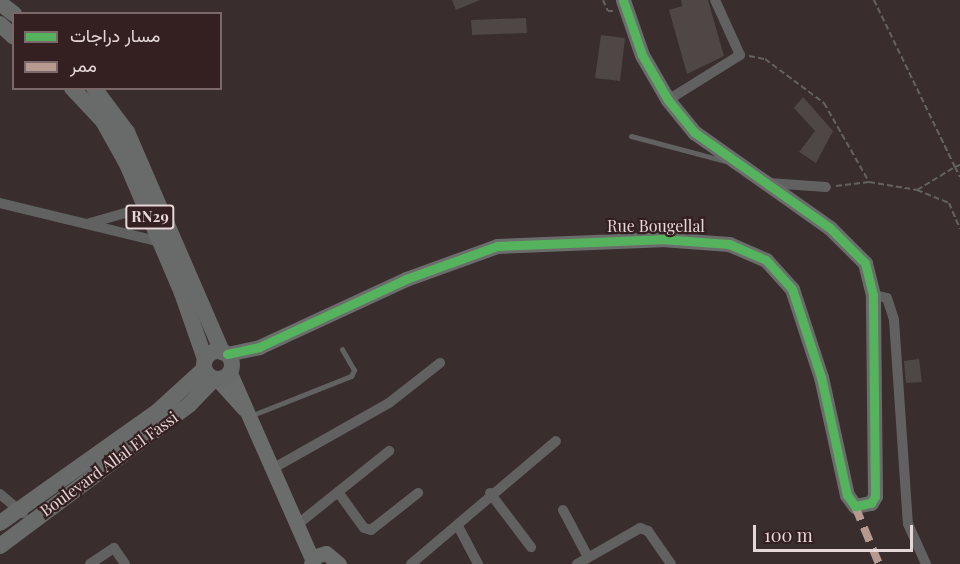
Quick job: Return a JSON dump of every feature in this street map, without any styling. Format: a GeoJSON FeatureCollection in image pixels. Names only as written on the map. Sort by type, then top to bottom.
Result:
{"type":"FeatureCollection","features":[{"type":"Feature","properties":{"kind":"main road"},"geometry":{"type":"LineString","coordinates":[[0,3],[12,13]]}},
{"type":"Feature","properties":{"kind":"main road"},"geometry":{"type":"LineString","coordinates":[[0,24],[12,35]]}},
{"type":"Feature","properties":{"kind":"main road","name":"RN29"},"geometry":{"type":"LineString","coordinates":[[74,90],[110,130],[152,205],[161,242],[219,367]]}},
{"type":"Feature","properties":{"kind":"main road","name":"RN29"},"geometry":{"type":"LineString","coordinates":[[96,90],[122,123],[152,205],[219,367]]}},
{"type":"Feature","properties":{"kind":"main road","name":"Boulevard Allal El Fassi"},"geometry":{"type":"LineString","coordinates":[[0,523],[219,367]]}},
{"type":"Feature","properties":{"kind":"main road","name":"Boulevard Allal El Fassi"},"geometry":{"type":"LineString","coordinates":[[0,546],[189,405],[219,367]]}},
{"type":"Feature","properties":{"kind":"street"},"geometry":{"type":"LineString","coordinates":[[623,0],[642,55],[668,100],[704,142],[768,183],[831,228],[860,255],[873,301],[887,298],[894,320],[908,524],[926,564]]}},
{"type":"Feature","properties":{"kind":"street"},"geometry":{"type":"LineString","coordinates":[[668,100],[740,55],[715,0]]}},
{"type":"Feature","properties":{"kind":"street"},"geometry":{"type":"LineString","coordinates":[[768,183],[826,187]]}},
{"type":"Feature","properties":{"kind":"street"},"geometry":{"type":"LineString","coordinates":[[0,203],[161,242]]}},
{"type":"Feature","properties":{"kind":"street"},"geometry":{"type":"LineString","coordinates":[[90,223],[152,205]]}},
{"type":"Feature","properties":{"kind":"street","name":"Rue Bougellal"},"geometry":{"type":"LineString","coordinates":[[219,367],[406,279],[497,246],[661,239],[729,244],[766,260],[792,290],[821,377],[847,495],[850,502],[861,508],[871,503],[875,496],[873,301]]}},
{"type":"Feature","properties":{"kind":"street"},"geometry":{"type":"LineString","coordinates":[[272,469],[395,399],[440,363]]}},
{"type":"Feature","properties":{"kind":"street"},"geometry":{"type":"LineString","coordinates":[[219,367],[246,412],[301,528],[312,562],[326,553]]}},
{"type":"Feature","properties":{"kind":"street"},"geometry":{"type":"LineString","coordinates":[[411,564],[423,560],[490,493],[556,441]]}},
{"type":"Feature","properties":{"kind":"street"},"geometry":{"type":"LineString","coordinates":[[301,528],[338,492],[389,452]]}},
{"type":"Feature","properties":{"kind":"street"},"geometry":{"type":"LineString","coordinates":[[338,492],[364,528],[371,530],[418,493]]}},
{"type":"Feature","properties":{"kind":"street"},"geometry":{"type":"LineString","coordinates":[[490,493],[531,547]]}},
{"type":"Feature","properties":{"kind":"street"},"geometry":{"type":"LineString","coordinates":[[0,494],[32,521]]}},
{"type":"Feature","properties":{"kind":"street"},"geometry":{"type":"LineString","coordinates":[[563,510],[588,557]]}},
{"type":"Feature","properties":{"kind":"street"},"geometry":{"type":"LineString","coordinates":[[458,526],[478,564]]}},
{"type":"Feature","properties":{"kind":"street"},"geometry":{"type":"LineString","coordinates":[[301,528],[339,564]]}},
{"type":"Feature","properties":{"kind":"street"},"geometry":{"type":"LineString","coordinates":[[577,564],[643,528],[671,564]]}},
{"type":"Feature","properties":{"kind":"street"},"geometry":{"type":"LineString","coordinates":[[90,564],[114,548],[125,564]]}},
{"type":"Feature","properties":{"kind":"lane"},"geometry":{"type":"LineString","coordinates":[[631,136],[734,163]]}},
{"type":"Feature","properties":{"kind":"lane"},"geometry":{"type":"LineString","coordinates":[[246,412],[351,376],[354,370],[342,349]]}},
{"type":"Feature","properties":{"kind":"path"},"geometry":{"type":"LineString","coordinates":[[874,0],[960,177]]}},
{"type":"Feature","properties":{"kind":"path"},"geometry":{"type":"LineString","coordinates":[[740,55],[765,59],[824,103],[869,182]]}},
{"type":"Feature","properties":{"kind":"path"},"geometry":{"type":"LineString","coordinates":[[917,190],[960,165]]}},
{"type":"Feature","properties":{"kind":"path"},"geometry":{"type":"LineString","coordinates":[[826,187],[869,182],[917,190],[949,203],[960,229]]}},
{"type":"Feature","properties":{"kind":"building"},"geometry":{"type":"Polygon","coordinates":[[[452,0],[480,0],[456,10],[452,0]]]}},
{"type":"Feature","properties":{"kind":"building"},"geometry":{"type":"Polygon","coordinates":[[[681,0],[708,0],[724,56],[687,74],[669,10],[682,6],[681,0]]]}},
{"type":"Feature","properties":{"kind":"building"},"geometry":{"type":"Polygon","coordinates":[[[526,18],[527,33],[472,35],[471,20],[526,18]]]}},
{"type":"Feature","properties":{"kind":"building"},"geometry":{"type":"Polygon","coordinates":[[[601,35],[625,38],[620,81],[595,78],[601,35]]]}},
{"type":"Feature","properties":{"kind":"building"},"geometry":{"type":"Polygon","coordinates":[[[803,97],[833,131],[816,163],[799,152],[815,131],[794,108],[803,97]]]}},
{"type":"Feature","properties":{"kind":"building"},"geometry":{"type":"Polygon","coordinates":[[[919,359],[922,382],[906,383],[904,361],[919,359]]]}},
{"type":"Feature","properties":{"kind":"marked path"},"geometry":{"type":"LineString","coordinates":[[855,506],[879,564]]}},
{"type":"Feature","properties":{"kind":"cycle path"},"geometry":{"type":"LineString","coordinates":[[227,354],[259,347],[406,279],[497,246],[661,239],[729,244],[766,260],[792,289],[821,377],[847,495],[855,506],[871,503],[875,496],[873,295],[865,263],[830,228],[694,132],[668,100],[642,55],[623,0]]}}]}
